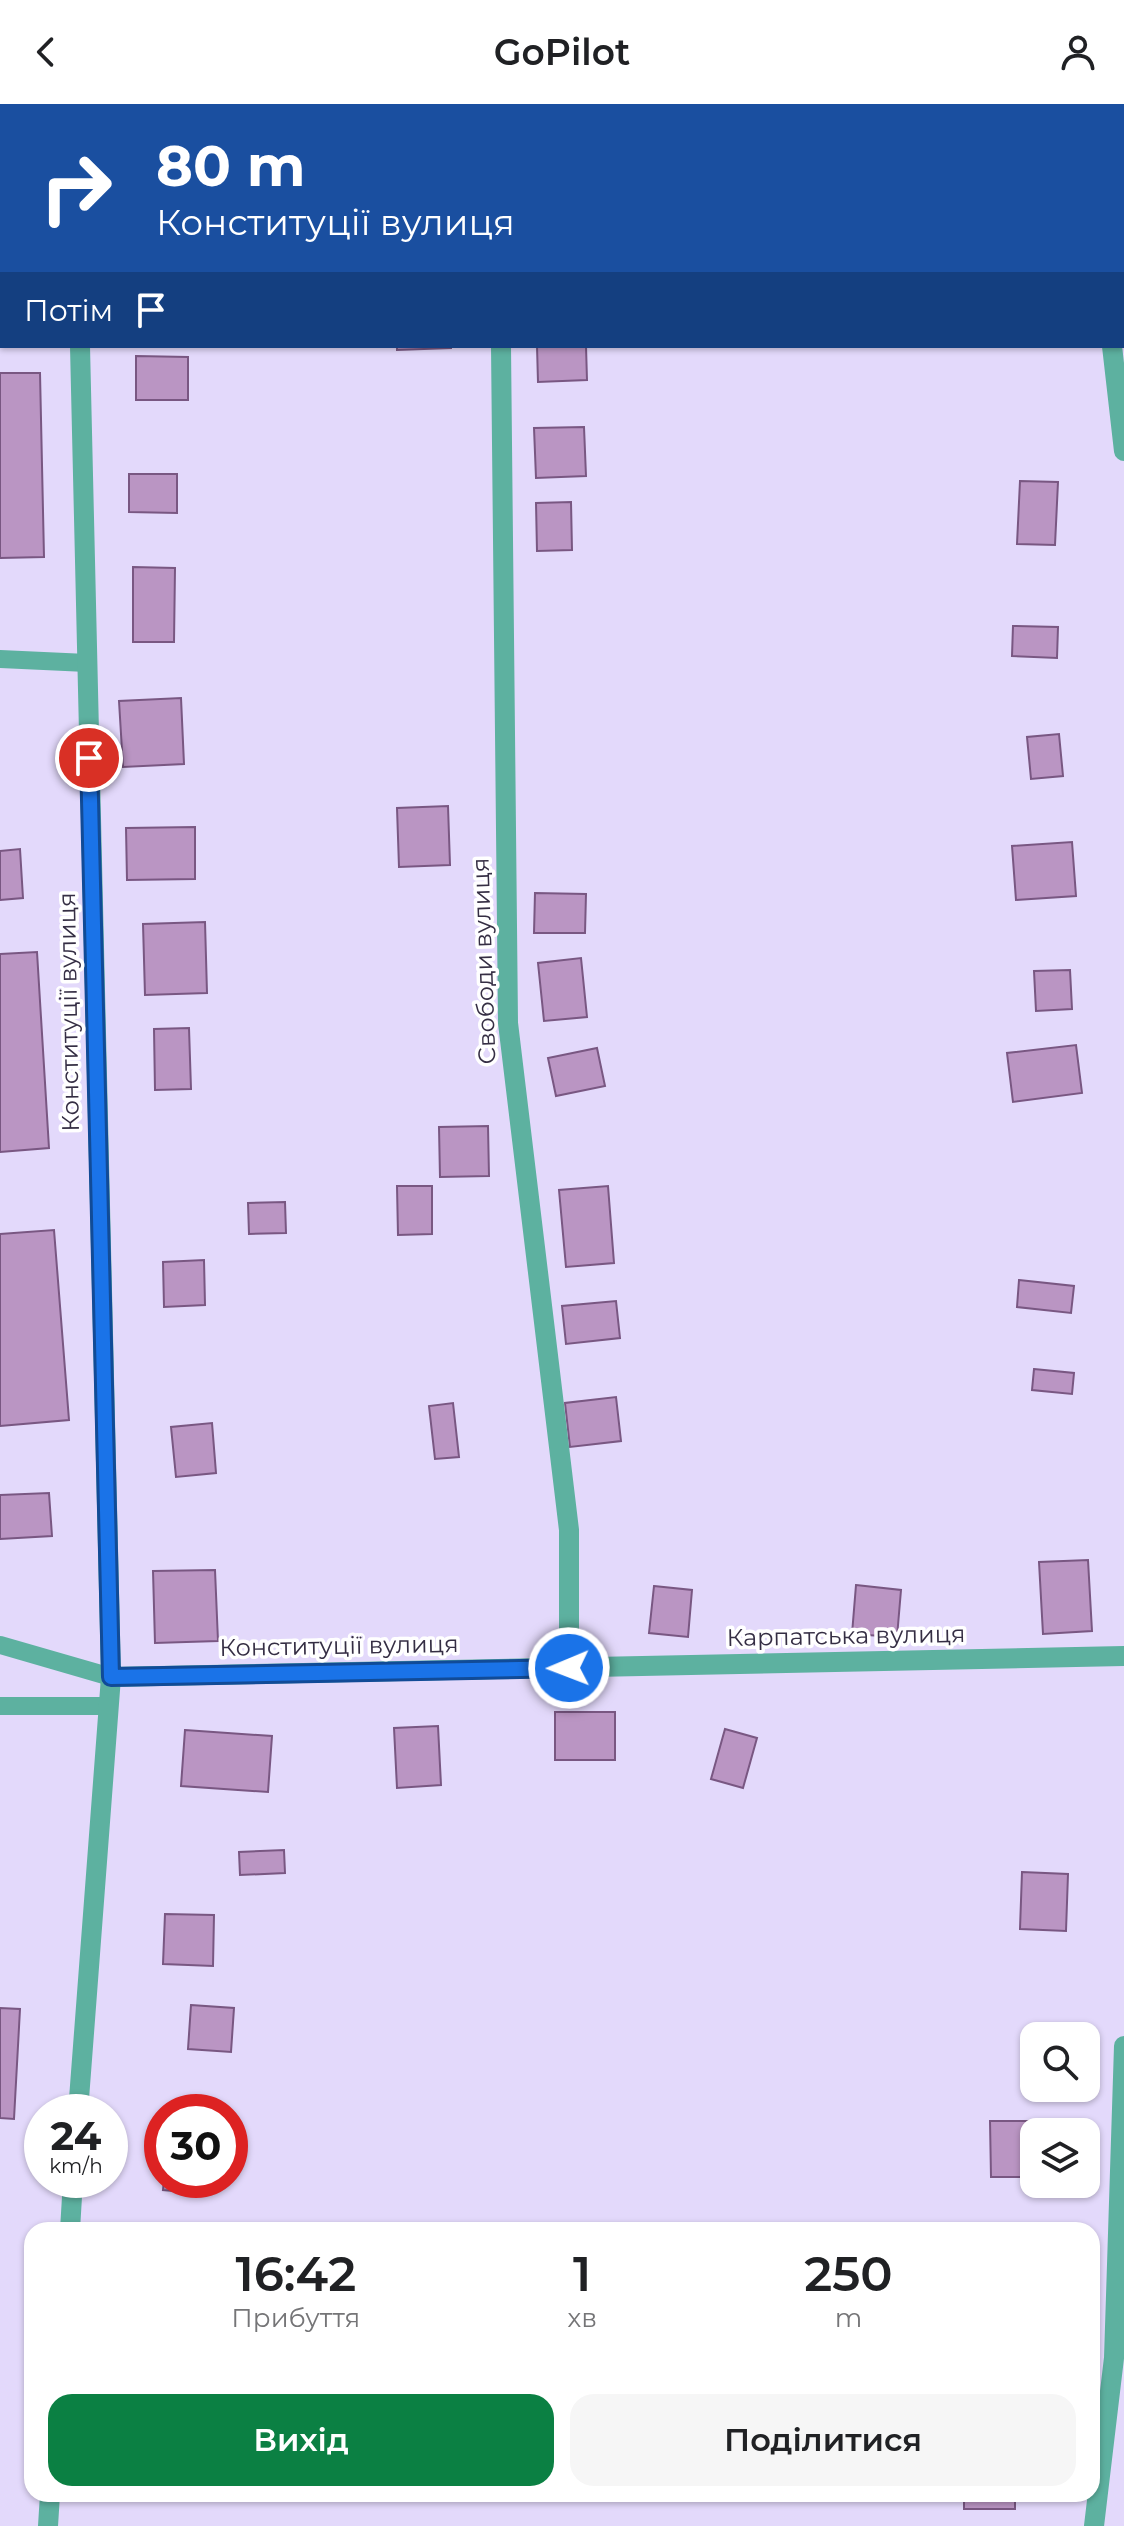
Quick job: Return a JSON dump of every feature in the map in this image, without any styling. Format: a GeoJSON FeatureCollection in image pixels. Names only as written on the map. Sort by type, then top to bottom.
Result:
{"type":"FeatureCollection","features":[{"type":"Feature","properties":{"kind":"street","name":"Конституції вулиця"},"geometry":{"type":"LineString","coordinates":[[79,2094],[111,1677],[80,348]]}},
{"type":"Feature","properties":{"kind":"street","name":"Свободи вулиця"},"geometry":{"type":"LineString","coordinates":[[501,348],[508,1023],[569,1530],[569,1668]]}},
{"type":"Feature","properties":{"kind":"street"},"geometry":{"type":"LineString","coordinates":[[1112,348],[1124,451]]}},
{"type":"Feature","properties":{"kind":"street","name":"Карпатська вулиця"},"geometry":{"type":"LineString","coordinates":[[569,1668],[1124,1656]]}},
{"type":"Feature","properties":{"kind":"street","name":"Конституції вулиця"},"geometry":{"type":"LineString","coordinates":[[111,1677],[569,1668]]}},
{"type":"Feature","properties":{"kind":"street"},"geometry":{"type":"LineString","coordinates":[[1100,2476],[1114,2358],[1124,2046]]}},
{"type":"Feature","properties":{"kind":"street"},"geometry":{"type":"LineString","coordinates":[[70,2222],[72,2198]]}},
{"type":"Feature","properties":{"kind":"street"},"geometry":{"type":"LineString","coordinates":[[48,2526],[50,2502]]}},
{"type":"Feature","properties":{"kind":"street"},"geometry":{"type":"LineString","coordinates":[[1094,2526],[1097,2502]]}},
{"type":"Feature","properties":{"kind":"lane"},"geometry":{"type":"LineString","coordinates":[[0,659],[87,663]]}},
{"type":"Feature","properties":{"kind":"lane"},"geometry":{"type":"LineString","coordinates":[[0,1645],[111,1677]]}},
{"type":"Feature","properties":{"kind":"lane"},"geometry":{"type":"LineString","coordinates":[[0,1706],[109,1706]]}},
{"type":"Feature","properties":{"kind":"building"},"geometry":{"type":"Polygon","coordinates":[[[397,348],[451,348],[397,350],[397,348]]]}},
{"type":"Feature","properties":{"kind":"building"},"geometry":{"type":"Polygon","coordinates":[[[537,348],[586,348],[587,380],[538,382],[537,348]]]}},
{"type":"Feature","properties":{"kind":"building"},"geometry":{"type":"Polygon","coordinates":[[[136,356],[188,357],[188,400],[136,400],[136,356]]]}},
{"type":"Feature","properties":{"kind":"building"},"geometry":{"type":"Polygon","coordinates":[[[0,373],[40,373],[44,557],[0,558],[0,373]]]}},
{"type":"Feature","properties":{"kind":"building"},"geometry":{"type":"Polygon","coordinates":[[[584,427],[586,476],[536,478],[534,428],[584,427]]]}},
{"type":"Feature","properties":{"kind":"building"},"geometry":{"type":"Polygon","coordinates":[[[129,474],[177,474],[177,513],[129,512],[129,474]]]}},
{"type":"Feature","properties":{"kind":"building"},"geometry":{"type":"Polygon","coordinates":[[[1020,481],[1058,482],[1055,545],[1017,544],[1020,481]]]}},
{"type":"Feature","properties":{"kind":"building"},"geometry":{"type":"Polygon","coordinates":[[[571,502],[572,550],[537,551],[536,503],[571,502]]]}},
{"type":"Feature","properties":{"kind":"building"},"geometry":{"type":"Polygon","coordinates":[[[133,567],[175,568],[174,642],[133,642],[133,567]]]}},
{"type":"Feature","properties":{"kind":"building"},"geometry":{"type":"Polygon","coordinates":[[[1013,626],[1058,627],[1057,658],[1012,656],[1013,626]]]}},
{"type":"Feature","properties":{"kind":"building"},"geometry":{"type":"Polygon","coordinates":[[[181,698],[184,764],[123,767],[119,701],[181,698]]]}},
{"type":"Feature","properties":{"kind":"building"},"geometry":{"type":"Polygon","coordinates":[[[1059,734],[1063,776],[1031,779],[1027,737],[1059,734]]]}},
{"type":"Feature","properties":{"kind":"building"},"geometry":{"type":"Polygon","coordinates":[[[448,806],[450,865],[399,867],[397,808],[448,806]]]}},
{"type":"Feature","properties":{"kind":"building"},"geometry":{"type":"Polygon","coordinates":[[[195,827],[195,879],[127,880],[126,828],[195,827]]]}},
{"type":"Feature","properties":{"kind":"building"},"geometry":{"type":"Polygon","coordinates":[[[1072,842],[1076,896],[1016,900],[1012,846],[1072,842]]]}},
{"type":"Feature","properties":{"kind":"building"},"geometry":{"type":"Polygon","coordinates":[[[20,849],[23,898],[0,900],[0,851],[20,849]]]}},
{"type":"Feature","properties":{"kind":"building"},"geometry":{"type":"Polygon","coordinates":[[[535,893],[586,894],[585,933],[534,933],[535,893]]]}},
{"type":"Feature","properties":{"kind":"building"},"geometry":{"type":"Polygon","coordinates":[[[205,922],[207,993],[145,995],[143,924],[205,922]]]}},
{"type":"Feature","properties":{"kind":"building"},"geometry":{"type":"Polygon","coordinates":[[[37,952],[49,1148],[0,1152],[0,954],[37,952]]]}},
{"type":"Feature","properties":{"kind":"building"},"geometry":{"type":"Polygon","coordinates":[[[581,958],[587,1017],[544,1021],[538,963],[581,958]]]}},
{"type":"Feature","properties":{"kind":"building"},"geometry":{"type":"Polygon","coordinates":[[[1070,970],[1072,1009],[1036,1011],[1034,971],[1070,970]]]}},
{"type":"Feature","properties":{"kind":"building"},"geometry":{"type":"Polygon","coordinates":[[[189,1028],[191,1089],[155,1090],[154,1029],[189,1028]]]}},
{"type":"Feature","properties":{"kind":"building"},"geometry":{"type":"Polygon","coordinates":[[[1076,1045],[1082,1093],[1013,1102],[1007,1053],[1076,1045]]]}},
{"type":"Feature","properties":{"kind":"building"},"geometry":{"type":"Polygon","coordinates":[[[597,1048],[605,1086],[556,1096],[548,1058],[597,1048]]]}},
{"type":"Feature","properties":{"kind":"building"},"geometry":{"type":"Polygon","coordinates":[[[488,1126],[489,1176],[440,1177],[439,1127],[488,1126]]]}},
{"type":"Feature","properties":{"kind":"building"},"geometry":{"type":"Polygon","coordinates":[[[397,1186],[432,1186],[432,1234],[398,1235],[397,1186]]]}},
{"type":"Feature","properties":{"kind":"building"},"geometry":{"type":"Polygon","coordinates":[[[608,1186],[614,1263],[566,1267],[559,1190],[608,1186]]]}},
{"type":"Feature","properties":{"kind":"building"},"geometry":{"type":"Polygon","coordinates":[[[285,1202],[286,1233],[249,1234],[248,1203],[285,1202]]]}},
{"type":"Feature","properties":{"kind":"building"},"geometry":{"type":"Polygon","coordinates":[[[54,1230],[69,1420],[0,1426],[0,1234],[54,1230]]]}},
{"type":"Feature","properties":{"kind":"building"},"geometry":{"type":"Polygon","coordinates":[[[204,1260],[205,1305],[164,1307],[163,1262],[204,1260]]]}},
{"type":"Feature","properties":{"kind":"building"},"geometry":{"type":"Polygon","coordinates":[[[1019,1280],[1074,1286],[1071,1313],[1017,1307],[1019,1280]]]}},
{"type":"Feature","properties":{"kind":"building"},"geometry":{"type":"Polygon","coordinates":[[[616,1301],[620,1338],[566,1344],[562,1306],[616,1301]]]}},
{"type":"Feature","properties":{"kind":"building"},"geometry":{"type":"Polygon","coordinates":[[[1034,1369],[1074,1373],[1072,1394],[1032,1390],[1034,1369]]]}},
{"type":"Feature","properties":{"kind":"building"},"geometry":{"type":"Polygon","coordinates":[[[616,1397],[621,1441],[570,1447],[565,1403],[616,1397]]]}},
{"type":"Feature","properties":{"kind":"building"},"geometry":{"type":"Polygon","coordinates":[[[453,1403],[459,1457],[435,1459],[429,1406],[453,1403]]]}},
{"type":"Feature","properties":{"kind":"building"},"geometry":{"type":"Polygon","coordinates":[[[212,1423],[216,1473],[176,1477],[171,1427],[212,1423]]]}},
{"type":"Feature","properties":{"kind":"building"},"geometry":{"type":"Polygon","coordinates":[[[49,1493],[52,1536],[0,1539],[0,1495],[49,1493]]]}},
{"type":"Feature","properties":{"kind":"building"},"geometry":{"type":"Polygon","coordinates":[[[1088,1560],[1092,1631],[1043,1634],[1039,1562],[1088,1560]]]}},
{"type":"Feature","properties":{"kind":"building"},"geometry":{"type":"Polygon","coordinates":[[[215,1570],[218,1641],[155,1643],[153,1571],[215,1570]]]}},
{"type":"Feature","properties":{"kind":"building"},"geometry":{"type":"Polygon","coordinates":[[[856,1585],[901,1590],[897,1637],[852,1634],[856,1585]]]}},
{"type":"Feature","properties":{"kind":"building"},"geometry":{"type":"Polygon","coordinates":[[[654,1586],[692,1590],[688,1637],[649,1633],[654,1586]]]}},
{"type":"Feature","properties":{"kind":"building"},"geometry":{"type":"Polygon","coordinates":[[[555,1712],[615,1712],[615,1760],[555,1760],[555,1712]]]}},
{"type":"Feature","properties":{"kind":"building"},"geometry":{"type":"Polygon","coordinates":[[[438,1726],[441,1785],[397,1788],[394,1728],[438,1726]]]}},
{"type":"Feature","properties":{"kind":"building"},"geometry":{"type":"Polygon","coordinates":[[[725,1729],[757,1738],[743,1788],[711,1779],[725,1729]]]}},
{"type":"Feature","properties":{"kind":"building"},"geometry":{"type":"Polygon","coordinates":[[[185,1730],[272,1736],[268,1792],[181,1786],[185,1730]]]}},
{"type":"Feature","properties":{"kind":"building"},"geometry":{"type":"Polygon","coordinates":[[[284,1850],[285,1873],[240,1875],[239,1852],[284,1850]]]}},
{"type":"Feature","properties":{"kind":"building"},"geometry":{"type":"Polygon","coordinates":[[[1022,1872],[1068,1874],[1066,1931],[1020,1929],[1022,1872]]]}},
{"type":"Feature","properties":{"kind":"building"},"geometry":{"type":"Polygon","coordinates":[[[165,1914],[214,1915],[213,1966],[163,1964],[165,1914]]]}},
{"type":"Feature","properties":{"kind":"building"},"geometry":{"type":"Polygon","coordinates":[[[191,2005],[234,2008],[231,2052],[188,2049],[191,2005]]]}},
{"type":"Feature","properties":{"kind":"building"},"geometry":{"type":"Polygon","coordinates":[[[0,2008],[20,2009],[14,2119],[0,2118],[0,2008]]]}},
{"type":"Feature","properties":{"kind":"building"},"geometry":{"type":"Polygon","coordinates":[[[990,2121],[1020,2121],[1020,2177],[991,2177],[990,2121]]]}},
{"type":"Feature","properties":{"kind":"building"},"geometry":{"type":"Polygon","coordinates":[[[964,2502],[1015,2502],[1015,2509],[964,2509],[964,2502]]]}},
{"type":"Feature","properties":{"kind":"route"},"geometry":{"type":"LineString","coordinates":[[89,758],[111,1677],[569,1668]]}}]}
